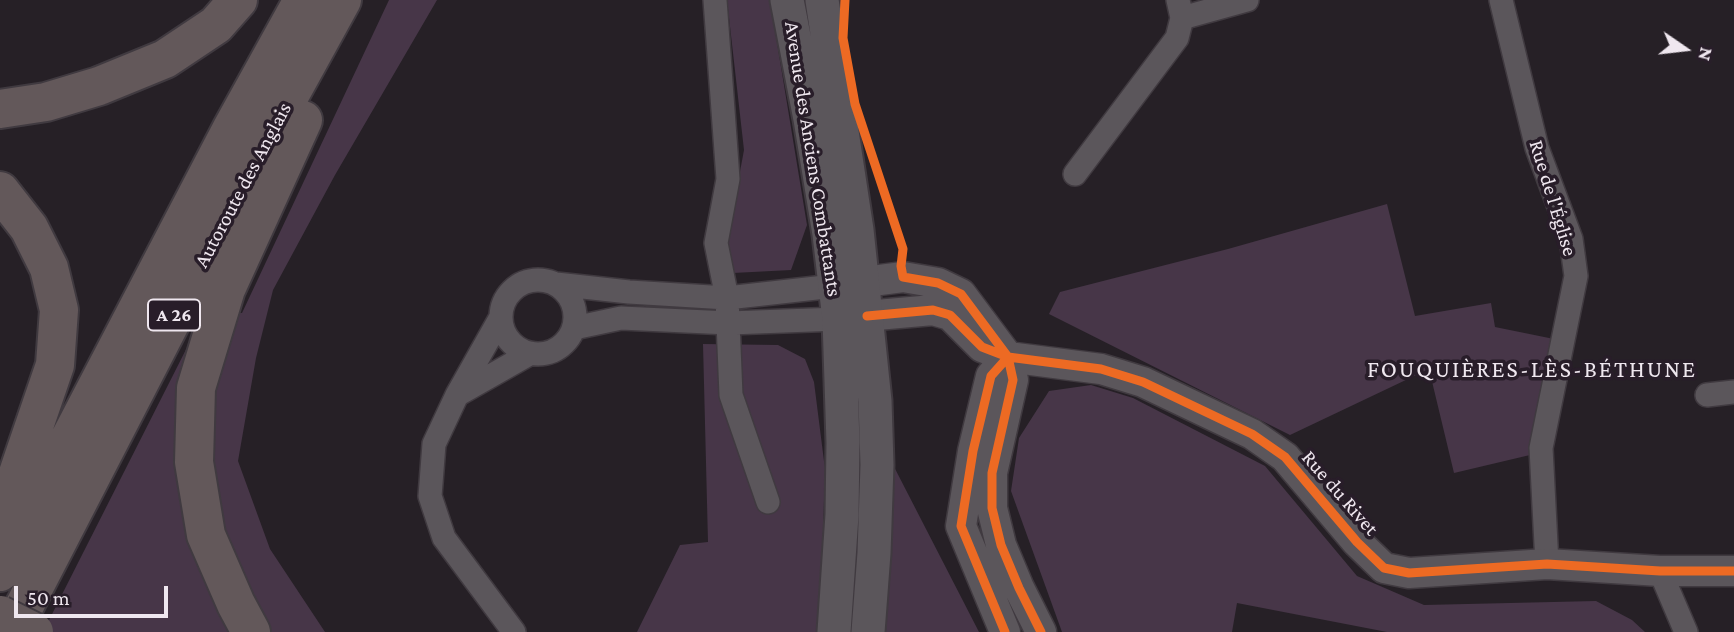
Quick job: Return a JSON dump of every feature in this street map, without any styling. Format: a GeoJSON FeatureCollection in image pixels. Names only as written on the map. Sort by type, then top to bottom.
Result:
{"type":"FeatureCollection","features":[{"type":"Feature","properties":{"kind":"highway"},"geometry":{"type":"LineString","coordinates":[[0,109],[46,103],[99,86],[165,59],[216,25],[238,0]]}},
{"type":"Feature","properties":{"kind":"highway","name":"Autoroute des Anglais"},"geometry":{"type":"LineString","coordinates":[[0,572],[231,130],[303,0]]}},
{"type":"Feature","properties":{"kind":"highway","name":"Autoroute des Anglais"},"geometry":{"type":"LineString","coordinates":[[11,632],[259,151],[342,0]]}},
{"type":"Feature","properties":{"kind":"highway"},"geometry":{"type":"LineString","coordinates":[[251,632],[206,535],[194,462],[196,388],[226,289],[357,0]]}},
{"type":"Feature","properties":{"kind":"highway"},"geometry":{"type":"LineString","coordinates":[[0,191],[29,228],[49,268],[59,310],[55,365],[0,526]]}},
{"type":"Feature","properties":{"kind":"highway"},"geometry":{"type":"LineString","coordinates":[[0,615],[34,632]]}},
{"type":"Feature","properties":{"kind":"main road","name":"Avenue des Anciens Combattants"},"geometry":{"type":"LineString","coordinates":[[787,0],[829,234],[849,284]]}},
{"type":"Feature","properties":{"kind":"main road","name":"Avenue des Anciens Combattants"},"geometry":{"type":"LineString","coordinates":[[822,0],[849,284]]}},
{"type":"Feature","properties":{"kind":"main road"},"geometry":{"type":"LineString","coordinates":[[849,284],[853,317],[875,401],[877,465],[868,632]]}},
{"type":"Feature","properties":{"kind":"main road"},"geometry":{"type":"LineString","coordinates":[[834,632],[841,543],[843,443],[853,317]]}},
{"type":"Feature","properties":{"kind":"street"},"geometry":{"type":"LineString","coordinates":[[715,0],[728,179],[716,243],[727,298],[731,395],[768,502]]}},
{"type":"Feature","properties":{"kind":"street"},"geometry":{"type":"LineString","coordinates":[[1075,174],[1177,38],[1180,9],[1247,0]]}},
{"type":"Feature","properties":{"kind":"street","name":"Rue de l'Église"},"geometry":{"type":"LineString","coordinates":[[1502,0],[1537,148],[1570,240],[1576,276],[1542,448],[1546,564]]}},
{"type":"Feature","properties":{"kind":"street","name":"Avenue des Anciens Combattants"},"geometry":{"type":"LineString","coordinates":[[849,284],[911,278],[938,284],[961,295],[1008,357]]}},
{"type":"Feature","properties":{"kind":"street"},"geometry":{"type":"LineString","coordinates":[[514,632],[444,538],[430,496],[434,444],[457,395],[501,317],[507,296],[524,282],[546,280],[556,284],[629,292],[727,298],[849,284]]}},
{"type":"Feature","properties":{"kind":"street"},"geometry":{"type":"LineString","coordinates":[[501,317],[503,329],[519,349],[531,353],[552,351],[569,338],[576,315],[566,292],[556,284]]}},
{"type":"Feature","properties":{"kind":"street","name":"Avenue des Anciens Combattants"},"geometry":{"type":"LineString","coordinates":[[853,317],[933,310],[950,315],[982,347],[1008,357]]}},
{"type":"Feature","properties":{"kind":"street"},"geometry":{"type":"LineString","coordinates":[[574,328],[621,318],[729,323],[853,317]]}},
{"type":"Feature","properties":{"kind":"street"},"geometry":{"type":"LineString","coordinates":[[457,395],[531,353]]}},
{"type":"Feature","properties":{"kind":"street"},"geometry":{"type":"LineString","coordinates":[[1005,632],[961,526],[973,451],[991,376],[1008,357]]}},
{"type":"Feature","properties":{"kind":"street"},"geometry":{"type":"LineString","coordinates":[[1008,357],[1013,380],[992,473],[992,508],[1001,545],[1041,632]]}},
{"type":"Feature","properties":{"kind":"street","name":"Rue du Rivet"},"geometry":{"type":"LineString","coordinates":[[1008,357],[1101,369],[1143,382],[1252,434],[1285,457],[1357,542],[1384,568],[1409,573],[1546,564],[1660,571],[1734,571]]}},
{"type":"Feature","properties":{"kind":"street"},"geometry":{"type":"LineString","coordinates":[[1707,395],[1734,392]]}},
{"type":"Feature","properties":{"kind":"street"},"geometry":{"type":"LineString","coordinates":[[1660,571],[1686,632]]}},
{"type":"Feature","properties":{"kind":"shaded area"},"geometry":{"type":"Polygon","coordinates":[[[389,0],[437,0],[335,175],[273,290],[256,358],[238,461],[270,549],[325,632],[43,632],[206,310],[242,313],[389,0]]]}},
{"type":"Feature","properties":{"kind":"shaded area"},"geometry":{"type":"Polygon","coordinates":[[[727,0],[770,0],[807,225],[791,270],[733,273],[727,242],[744,150],[727,0]]]}},
{"type":"Feature","properties":{"kind":"shaded area"},"geometry":{"type":"Polygon","coordinates":[[[1387,204],[1415,316],[1491,303],[1495,327],[1554,339],[1530,455],[1454,473],[1429,369],[1290,435],[1049,314],[1060,292],[1228,249],[1387,204]]]}},
{"type":"Feature","properties":{"kind":"shaded area"},"geometry":{"type":"Polygon","coordinates":[[[703,344],[778,345],[805,359],[814,382],[825,469],[821,594],[816,632],[637,632],[680,545],[708,542],[703,344]]]}},
{"type":"Feature","properties":{"kind":"shaded area"},"geometry":{"type":"Polygon","coordinates":[[[1091,385],[1133,398],[1265,466],[1357,576],[1424,605],[1596,601],[1632,620],[1645,632],[1387,632],[1237,603],[1232,632],[1062,632],[1011,491],[1019,438],[1049,391],[1091,385]]]}},
{"type":"Feature","properties":{"kind":"shaded area"},"geometry":{"type":"Polygon","coordinates":[[[890,459],[979,632],[885,632],[890,459]]]}},
{"type":"Feature","properties":{"kind":"cycle path"},"geometry":{"type":"LineString","coordinates":[[845,0],[843,38],[855,104],[903,249],[903,277],[938,283],[961,294],[1008,357],[1013,380],[992,473],[992,508],[1001,545],[1041,632]]}},
{"type":"Feature","properties":{"kind":"cycle path"},"geometry":{"type":"LineString","coordinates":[[867,316],[933,310],[950,315],[982,347],[1008,357],[1101,369],[1143,382],[1252,434],[1285,457],[1357,542],[1384,568],[1409,573],[1547,564],[1660,571],[1734,571]]}},
{"type":"Feature","properties":{"kind":"cycle path"},"geometry":{"type":"LineString","coordinates":[[1005,632],[961,526],[973,451],[991,376],[1008,357]]}},
{"type":"Feature","properties":{"kind":"district","name":"FOUQUIÈRES-LÈS-BÉTHUNE"},"geometry":{"type":"Point","coordinates":[1532,370]}}]}
